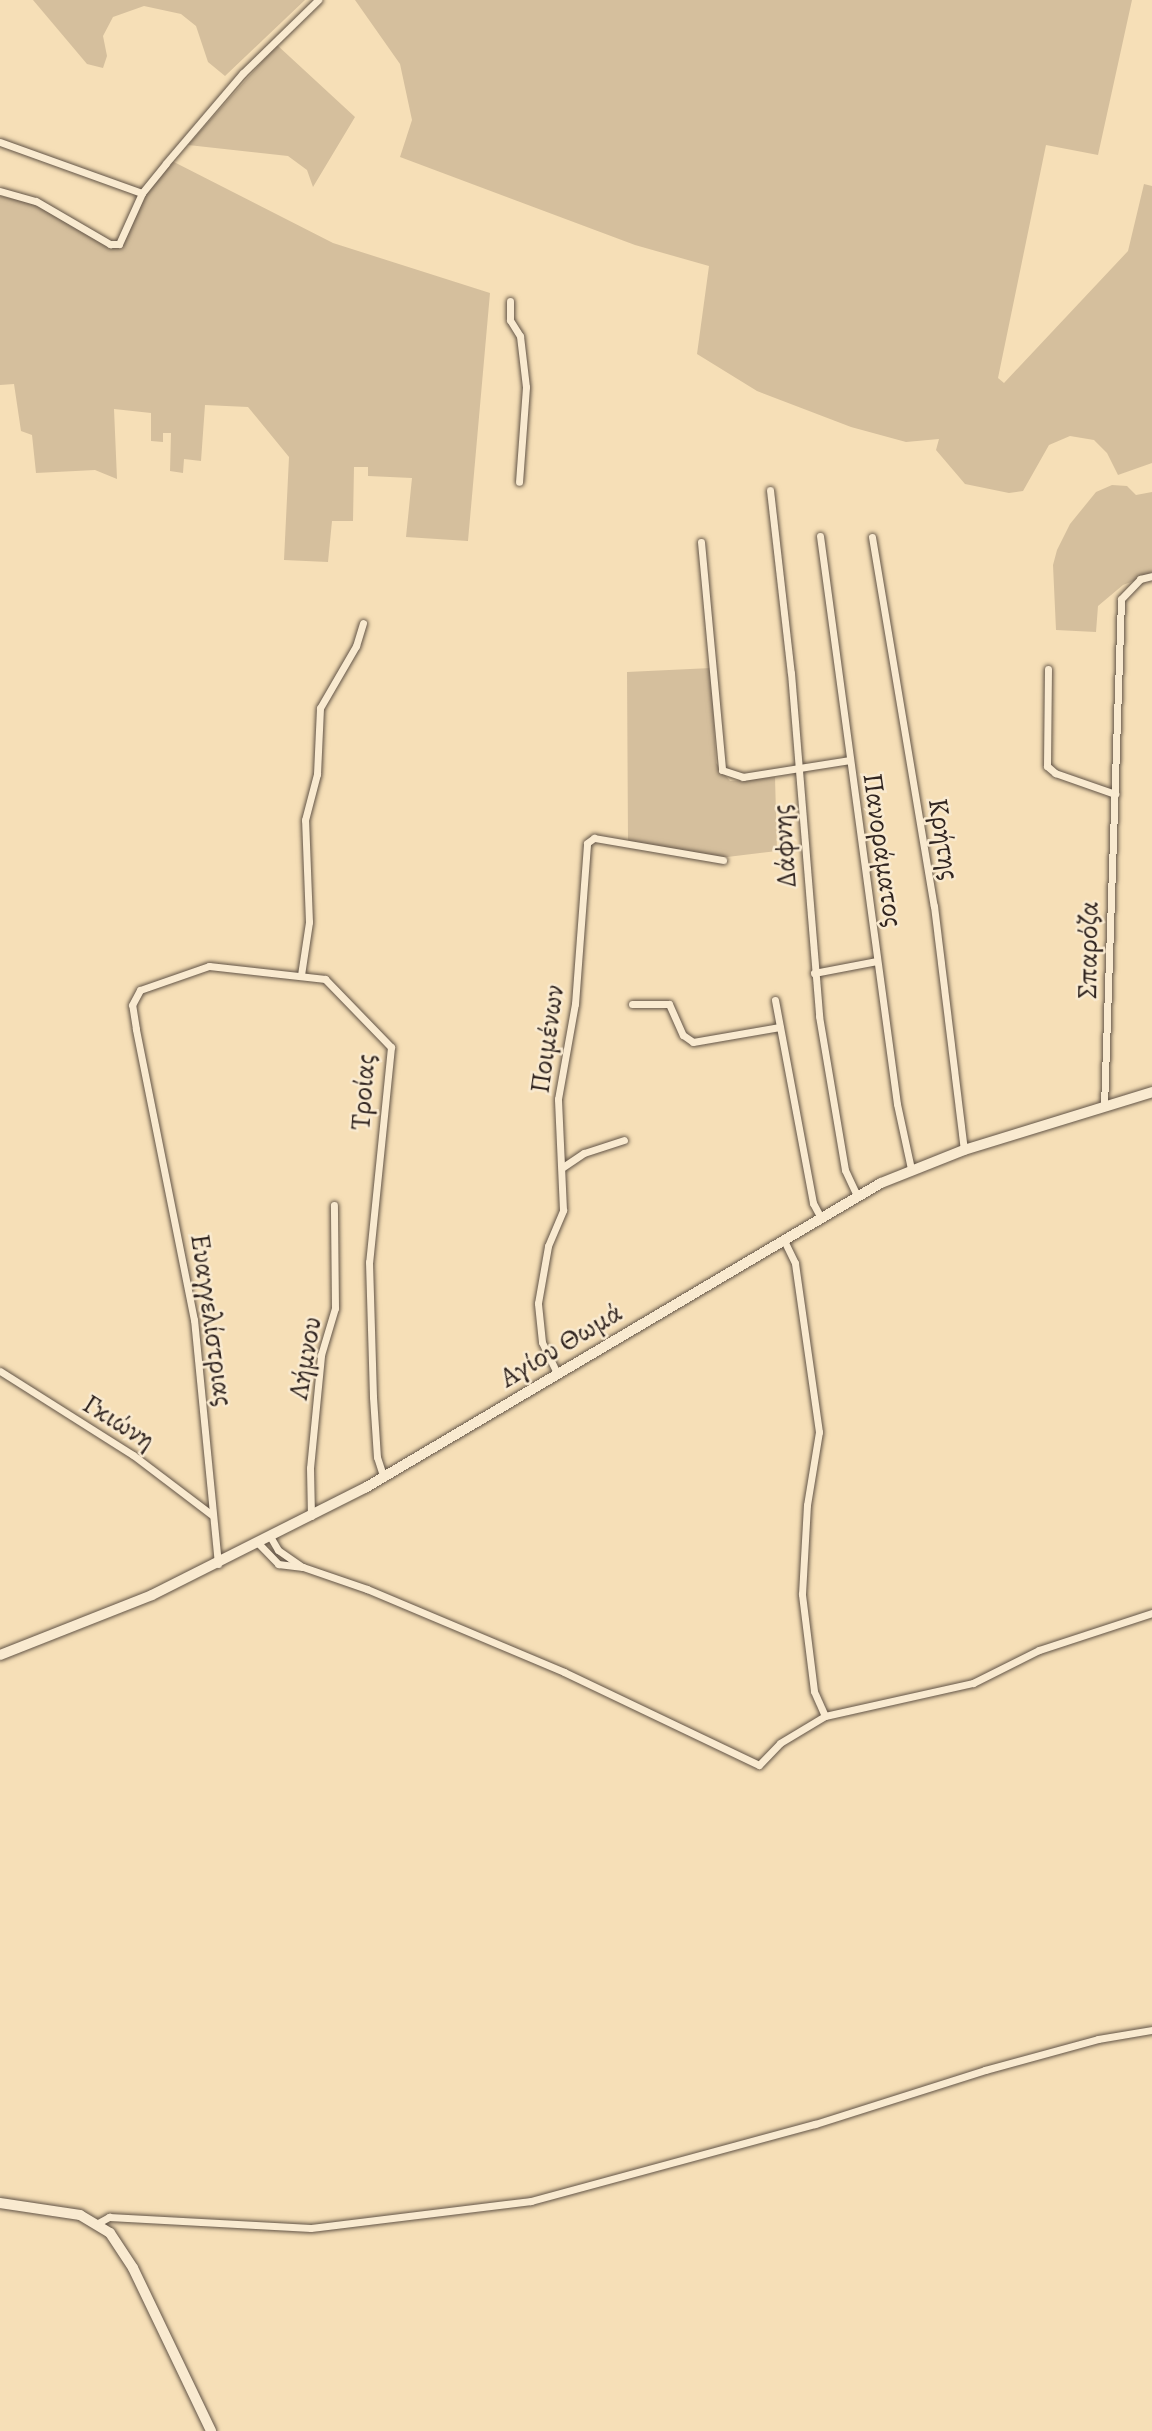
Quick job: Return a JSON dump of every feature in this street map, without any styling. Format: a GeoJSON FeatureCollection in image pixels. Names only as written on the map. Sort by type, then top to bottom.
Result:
{"type":"FeatureCollection","features":[{"type":"Feature","properties":{"kind":"main road","name":"Αγίου Θωμά"},"geometry":{"type":"LineString","coordinates":[[0,1655],[218,1564],[311,1517],[384,1478],[556,1373],[857,1196],[911,1169],[1152,1092]]}},
{"type":"Feature","properties":{"kind":"street"},"geometry":{"type":"LineString","coordinates":[[0,191],[36,201],[110,243],[119,244],[142,193],[243,73],[318,0]]}},
{"type":"Feature","properties":{"kind":"street"},"geometry":{"type":"LineString","coordinates":[[0,142],[142,193]]}},
{"type":"Feature","properties":{"kind":"street"},"geometry":{"type":"LineString","coordinates":[[510,302],[510,320],[520,336],[526,387],[519,482]]}},
{"type":"Feature","properties":{"kind":"street","name":"Δάφνης"},"geometry":{"type":"LineString","coordinates":[[770,490],[799,768],[814,973],[845,1170],[857,1196]]}},
{"type":"Feature","properties":{"kind":"street","name":"Πανοράματος"},"geometry":{"type":"LineString","coordinates":[[820,536],[877,961],[911,1169]]}},
{"type":"Feature","properties":{"kind":"street","name":"Κρήτης"},"geometry":{"type":"LineString","coordinates":[[872,537],[934,906],[964,1150]]}},
{"type":"Feature","properties":{"kind":"street"},"geometry":{"type":"LineString","coordinates":[[701,542],[722,770],[743,777],[850,760]]}},
{"type":"Feature","properties":{"kind":"street","name":"Σπαρόζα"},"geometry":{"type":"LineString","coordinates":[[1104,1107],[1121,600],[1140,579],[1152,576]]}},
{"type":"Feature","properties":{"kind":"street"},"geometry":{"type":"LineString","coordinates":[[301,975],[309,922],[305,820],[317,774],[320,708],[356,646],[363,623]]}},
{"type":"Feature","properties":{"kind":"street"},"geometry":{"type":"LineString","coordinates":[[1048,669],[1047,766],[1055,773],[1115,794]]}},
{"type":"Feature","properties":{"kind":"street","name":"Ποιμένων"},"geometry":{"type":"LineString","coordinates":[[556,1373],[542,1342],[538,1303],[548,1246],[562,1210],[563,1167],[558,1099],[575,1004],[587,843],[594,838],[723,860]]}},
{"type":"Feature","properties":{"kind":"street"},"geometry":{"type":"LineString","coordinates":[[814,973],[877,961]]}},
{"type":"Feature","properties":{"kind":"street","name":"Τροίας"},"geometry":{"type":"LineString","coordinates":[[147,1084],[132,1005],[140,990],[209,966],[325,979],[391,1047],[369,1262],[377,1457],[384,1478]]}},
{"type":"Feature","properties":{"kind":"street"},"geometry":{"type":"LineString","coordinates":[[775,1000],[813,1203],[821,1218]]}},
{"type":"Feature","properties":{"kind":"street"},"geometry":{"type":"LineString","coordinates":[[632,1004],[669,1004],[683,1035],[693,1042],[780,1027]]}},
{"type":"Feature","properties":{"kind":"street","name":"Ευαγγελίστριας"},"geometry":{"type":"LineString","coordinates":[[147,1084],[194,1320],[218,1564]]}},
{"type":"Feature","properties":{"kind":"street"},"geometry":{"type":"LineString","coordinates":[[563,1167],[584,1153],[624,1140]]}},
{"type":"Feature","properties":{"kind":"street","name":"Λήμνου"},"geometry":{"type":"LineString","coordinates":[[311,1517],[309,1479],[321,1355],[335,1308],[334,1205]]}},
{"type":"Feature","properties":{"kind":"street"},"geometry":{"type":"LineString","coordinates":[[784,1240],[795,1263],[819,1432],[807,1505],[802,1594],[814,1691],[825,1716]]}},
{"type":"Feature","properties":{"kind":"street","name":"Γκιώνη"},"geometry":{"type":"LineString","coordinates":[[0,1371],[153,1468],[212,1515]]}},
{"type":"Feature","properties":{"kind":"street"},"geometry":{"type":"LineString","coordinates":[[271,1538],[278,1550],[303,1567]]}},
{"type":"Feature","properties":{"kind":"street"},"geometry":{"type":"LineString","coordinates":[[260,1544],[278,1564],[303,1567],[368,1589],[564,1672],[759,1765],[780,1743],[825,1716],[974,1683],[1039,1650],[1152,1613]]}},
{"type":"Feature","properties":{"kind":"street"},"geometry":{"type":"LineString","coordinates":[[98,2223],[109,2217],[312,2228],[402,2220],[531,2201],[815,2124],[1060,2049],[1152,2031]]}},
{"type":"Feature","properties":{"kind":"street"},"geometry":{"type":"LineString","coordinates":[[0,2203],[80,2215],[98,2223],[110,2233],[133,2269],[211,2431]]}},
{"type":"Feature","properties":{"kind":"shaded area"},"geometry":{"type":"Polygon","coordinates":[[[33,0],[305,0],[225,76],[208,62],[196,26],[181,14],[144,6],[113,17],[103,36],[107,56],[103,68],[87,64],[33,0]]]}},
{"type":"Feature","properties":{"kind":"shaded area"},"geometry":{"type":"Polygon","coordinates":[[[355,0],[1132,0],[1098,155],[1046,145],[998,378],[1004,383],[1128,251],[1144,184],[1152,186],[1152,463],[1118,475],[1107,453],[1094,440],[1070,436],[1049,445],[1023,491],[1009,493],[965,484],[936,450],[939,439],[906,442],[851,427],[757,391],[697,354],[709,266],[635,245],[400,157],[412,120],[400,64],[355,0]]]}},
{"type":"Feature","properties":{"kind":"shaded area"},"geometry":{"type":"Polygon","coordinates":[[[277,45],[355,117],[313,187],[307,170],[288,156],[188,145],[277,45]]]}},
{"type":"Feature","properties":{"kind":"shaded area"},"geometry":{"type":"Polygon","coordinates":[[[172,161],[333,243],[490,293],[468,541],[406,537],[412,478],[368,476],[368,467],[354,467],[353,521],[332,521],[328,562],[284,560],[289,457],[248,407],[205,405],[201,461],[184,459],[183,473],[170,471],[171,433],[163,433],[163,442],[151,441],[151,413],[114,409],[117,479],[95,470],[36,473],[32,435],[21,431],[14,384],[0,385],[0,196],[34,203],[108,247],[122,245],[144,197],[172,161]]]}},
{"type":"Feature","properties":{"kind":"shaded area"},"geometry":{"type":"Polygon","coordinates":[[[1112,485],[1127,486],[1136,495],[1152,492],[1152,574],[1123,585],[1098,606],[1096,632],[1056,630],[1053,565],[1057,550],[1070,524],[1096,492],[1112,485]]]}},
{"type":"Feature","properties":{"kind":"shaded area"},"geometry":{"type":"Polygon","coordinates":[[[711,668],[716,763],[730,781],[775,777],[777,851],[719,858],[628,842],[627,672],[711,668]]]}}]}
